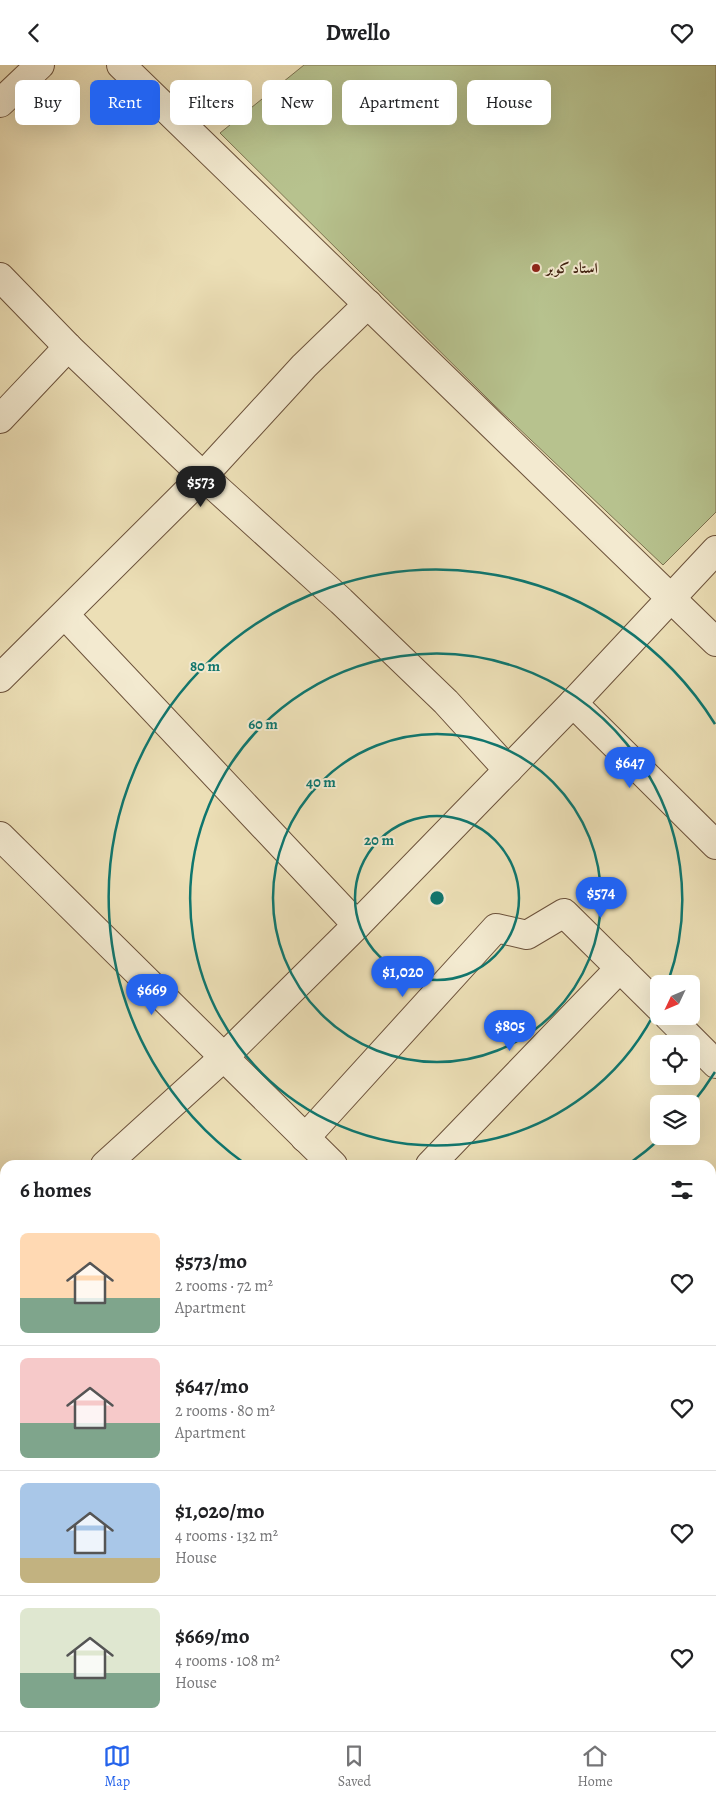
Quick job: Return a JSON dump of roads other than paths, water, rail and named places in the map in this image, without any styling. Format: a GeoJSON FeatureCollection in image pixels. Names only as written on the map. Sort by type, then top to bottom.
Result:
{"type":"FeatureCollection","features":[{"type":"Feature","properties":{"kind":"street"},"geometry":{"type":"LineString","coordinates":[[0,103],[40,65]]}},
{"type":"Feature","properties":{"kind":"street"},"geometry":{"type":"LineString","coordinates":[[121,65],[716,642]]}},
{"type":"Feature","properties":{"kind":"street"},"geometry":{"type":"LineString","coordinates":[[0,277],[68,347],[446,702],[508,770]]}},
{"type":"Feature","properties":{"kind":"street"},"geometry":{"type":"LineString","coordinates":[[0,678],[204,475],[304,366],[368,304]]}},
{"type":"Feature","properties":{"kind":"street"},"geometry":{"type":"LineString","coordinates":[[0,419],[68,347]]}},
{"type":"Feature","properties":{"kind":"street"},"geometry":{"type":"LineString","coordinates":[[111,1160],[224,1057],[357,925],[573,703],[716,550]]}},
{"type":"Feature","properties":{"kind":"street"},"geometry":{"type":"LineString","coordinates":[[64,615],[357,925]]}},
{"type":"Feature","properties":{"kind":"street"},"geometry":{"type":"LineString","coordinates":[[573,703],[716,845]]}},
{"type":"Feature","properties":{"kind":"street"},"geometry":{"type":"LineString","coordinates":[[0,836],[328,1160]]}},
{"type":"Feature","properties":{"kind":"street"},"geometry":{"type":"LineString","coordinates":[[305,1138],[496,928],[527,935],[564,913],[650,998]]}},
{"type":"Feature","properties":{"kind":"street"},"geometry":{"type":"LineString","coordinates":[[435,1160],[620,967]]}},
{"type":"Feature","properties":{"kind":"street"},"geometry":{"type":"LineString","coordinates":[[677,1025],[716,1064]]}},
{"type":"Feature","properties":{"kind":"place","name":"استاد كوبر"},"geometry":{"type":"Point","coordinates":[536,268]}}]}
